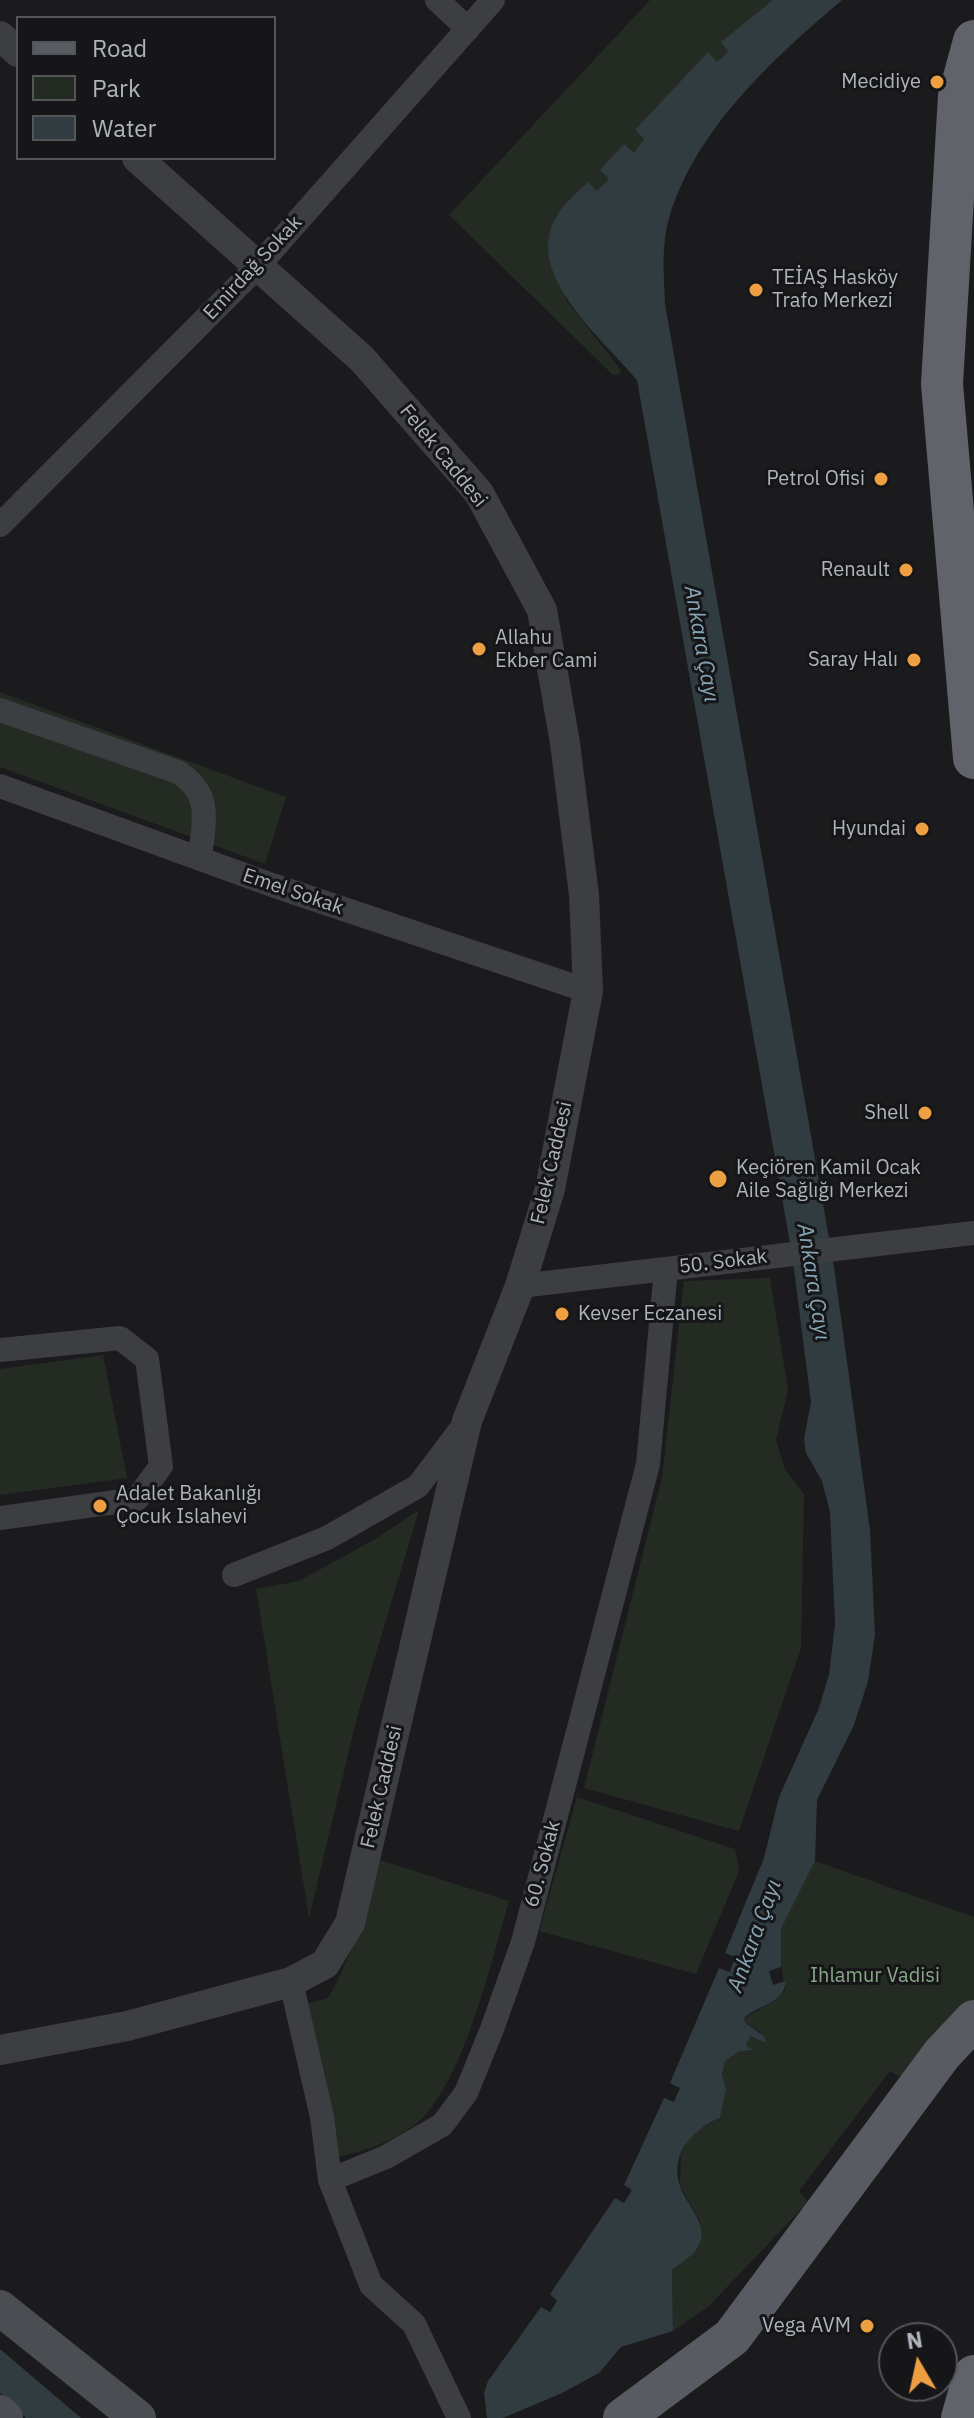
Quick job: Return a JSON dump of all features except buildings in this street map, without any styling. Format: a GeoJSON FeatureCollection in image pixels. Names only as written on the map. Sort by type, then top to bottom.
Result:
{"type":"FeatureCollection","features":[{"type":"Feature","properties":{"kind":"highway"},"geometry":{"type":"LineString","coordinates":[[974,41],[959,96],[942,384],[974,758]]}},
{"type":"Feature","properties":{"kind":"highway"},"geometry":{"type":"LineString","coordinates":[[962,2418],[974,2376]]}},
{"type":"Feature","properties":{"kind":"main road"},"geometry":{"type":"LineString","coordinates":[[623,2418],[732,2337],[958,2051],[974,2020]]}},
{"type":"Feature","properties":{"kind":"main road"},"geometry":{"type":"LineString","coordinates":[[0,2308],[72,2369],[138,2418]]}},
{"type":"Feature","properties":{"kind":"main road"},"geometry":{"type":"LineString","coordinates":[[0,2413],[5,2418]]}},
{"type":"Feature","properties":{"kind":"street"},"geometry":{"type":"LineString","coordinates":[[437,0],[468,29]]}},
{"type":"Feature","properties":{"kind":"street","name":"Emirdağ Sokak"},"geometry":{"type":"LineString","coordinates":[[0,525],[258,266],[493,0]]}},
{"type":"Feature","properties":{"kind":"street"},"geometry":{"type":"LineString","coordinates":[[0,36],[16,50]]}},
{"type":"Feature","properties":{"kind":"street","name":"Felek Caddesi"},"geometry":{"type":"LineString","coordinates":[[0,2050],[127,2026],[291,1982],[325,1964],[350,1923],[467,1421],[520,1286],[550,1189],[588,991],[584,895],[565,743],[542,610],[479,493],[362,359],[139,160]]}},
{"type":"Feature","properties":{"kind":"street"},"geometry":{"type":"LineString","coordinates":[[0,710],[178,772],[194,782],[203,799],[200,859]]}},
{"type":"Feature","properties":{"kind":"street","name":"Emel Sokak"},"geometry":{"type":"LineString","coordinates":[[0,786],[200,859],[588,991]]}},
{"type":"Feature","properties":{"kind":"street","name":"50. Sokak"},"geometry":{"type":"LineString","coordinates":[[520,1286],[974,1233]]}},
{"type":"Feature","properties":{"kind":"street","name":"60. Sokak"},"geometry":{"type":"LineString","coordinates":[[330,2180],[386,2157],[442,2125],[466,2093],[492,2029],[523,1942],[648,1464],[666,1269]]}},
{"type":"Feature","properties":{"kind":"street"},"geometry":{"type":"LineString","coordinates":[[0,1350],[120,1338],[147,1359],[161,1466],[137,1499],[0,1518]]}},
{"type":"Feature","properties":{"kind":"street"},"geometry":{"type":"LineString","coordinates":[[234,1575],[327,1538],[418,1486],[467,1421]]}},
{"type":"Feature","properties":{"kind":"street"},"geometry":{"type":"LineString","coordinates":[[291,1982],[322,2117],[330,2180],[371,2285],[414,2324],[459,2418]]}},
{"type":"Feature","properties":{"kind":"green space"},"geometry":{"type":"Polygon","coordinates":[[[650,0],[773,0],[721,43],[729,52],[717,62],[708,53],[635,131],[645,139],[634,153],[601,170],[609,179],[597,192],[588,182],[555,217],[566,300],[621,370],[618,375],[612,374],[449,215],[650,0]]]}},
{"type":"Feature","properties":{"kind":"green space"},"geometry":{"type":"Polygon","coordinates":[[[0,692],[286,797],[265,864],[0,767],[0,692]]]}},
{"type":"Feature","properties":{"kind":"green space"},"geometry":{"type":"Polygon","coordinates":[[[770,1278],[788,1390],[776,1440],[785,1469],[804,1494],[801,1648],[739,1831],[584,1788],[662,1477],[684,1281],[770,1278]]]}},
{"type":"Feature","properties":{"kind":"green space"},"geometry":{"type":"Polygon","coordinates":[[[103,1355],[127,1478],[0,1495],[0,1369],[103,1355]]]}},
{"type":"Feature","properties":{"kind":"green space"},"geometry":{"type":"Polygon","coordinates":[[[419,1510],[357,1717],[309,1918],[256,1589],[299,1581],[377,1538],[419,1510]]]}},
{"type":"Feature","properties":{"kind":"green space"},"geometry":{"type":"Polygon","coordinates":[[[577,1797],[735,1849],[739,1871],[696,1974],[539,1931],[577,1797]]]}},
{"type":"Feature","properties":{"kind":"green space"},"geometry":{"type":"Polygon","coordinates":[[[380,1860],[509,1901],[474,2020],[462,2051],[433,2105],[417,2123],[399,2135],[338,2157],[306,2004],[328,1998],[337,1982],[358,1930],[380,1860]]]}},
{"type":"Feature","properties":{"kind":"green space","name":"Ihlamur Vadisi"},"geometry":{"type":"Polygon","coordinates":[[[815,1861],[974,1917],[974,2005],[905,2080],[890,2071],[799,2191],[808,2202],[709,2306],[673,2331],[672,2270],[696,2250],[700,2221],[680,2186],[681,2154],[691,2134],[720,2118],[726,2089],[722,2076],[725,2061],[740,2051],[751,2050],[746,2047],[749,2036],[765,2042],[759,2031],[744,2023],[744,2018],[776,2000],[785,1990],[779,1949],[781,1929],[815,1861]]]}},
{"type":"Feature","properties":{"kind":"water","name":"Ankara Çayı"},"geometry":{"type":"Polygon","coordinates":[[[773,0],[842,0],[764,71],[717,125],[697,155],[681,185],[666,229],[665,304],[834,1267],[870,1530],[875,1635],[868,1681],[854,1725],[817,1800],[815,1861],[781,1929],[781,1967],[769,1971],[773,1985],[786,1981],[784,1989],[775,2000],[744,2018],[745,2023],[764,2036],[766,2043],[750,2036],[746,2046],[753,2050],[740,2051],[725,2061],[722,2075],[726,2089],[720,2118],[693,2136],[678,2163],[680,2186],[697,2216],[702,2233],[696,2250],[672,2270],[673,2331],[621,2347],[599,2373],[562,2393],[503,2418],[487,2418],[484,2393],[488,2381],[541,2307],[550,2312],[557,2301],[550,2294],[615,2198],[624,2203],[632,2190],[624,2185],[664,2098],[674,2102],[680,2088],[670,2083],[719,1968],[730,1972],[735,1957],[725,1953],[764,1858],[779,1797],[819,1708],[829,1675],[835,1624],[830,1512],[822,1481],[806,1453],[804,1439],[811,1402],[792,1254],[637,380],[572,306],[550,263],[548,241],[555,219],[566,204],[588,182],[597,191],[609,179],[600,170],[624,144],[634,153],[644,139],[635,130],[708,52],[717,62],[728,52],[721,42],[773,0]]]}},
{"type":"Feature","properties":{"kind":"water"},"geometry":{"type":"Polygon","coordinates":[[[0,2349],[81,2418],[26,2418],[0,2393],[0,2349]]]}},
{"type":"Feature","properties":{"kind":"place","name":"Mecidiye"},"geometry":{"type":"Point","coordinates":[937,82]}},
{"type":"Feature","properties":{"kind":"place","name":"TEİAŞ Hasköy Trafo Merkezi"},"geometry":{"type":"Point","coordinates":[756,290]}},
{"type":"Feature","properties":{"kind":"place","name":"Petrol Ofisi"},"geometry":{"type":"Point","coordinates":[881,479]}},
{"type":"Feature","properties":{"kind":"place","name":"Renault"},"geometry":{"type":"Point","coordinates":[906,570]}},
{"type":"Feature","properties":{"kind":"place","name":"Allahu Ekber Cami"},"geometry":{"type":"Point","coordinates":[479,649]}},
{"type":"Feature","properties":{"kind":"place","name":"Saray Halı"},"geometry":{"type":"Point","coordinates":[914,660]}},
{"type":"Feature","properties":{"kind":"place","name":"Hyundai"},"geometry":{"type":"Point","coordinates":[922,829]}},
{"type":"Feature","properties":{"kind":"place","name":"Shell"},"geometry":{"type":"Point","coordinates":[925,1113]}},
{"type":"Feature","properties":{"kind":"place","name":"Keçiören Kamil Ocak Aile Sağlığı Merkezi"},"geometry":{"type":"Point","coordinates":[718,1179]}},
{"type":"Feature","properties":{"kind":"place","name":"Kevser Eczanesi"},"geometry":{"type":"Point","coordinates":[562,1314]}},
{"type":"Feature","properties":{"kind":"place","name":"Adalet Bakanlığı Çocuk Islahevi"},"geometry":{"type":"Point","coordinates":[100,1506]}},
{"type":"Feature","properties":{"kind":"place","name":"Vega AVM"},"geometry":{"type":"Point","coordinates":[867,2326]}}]}
